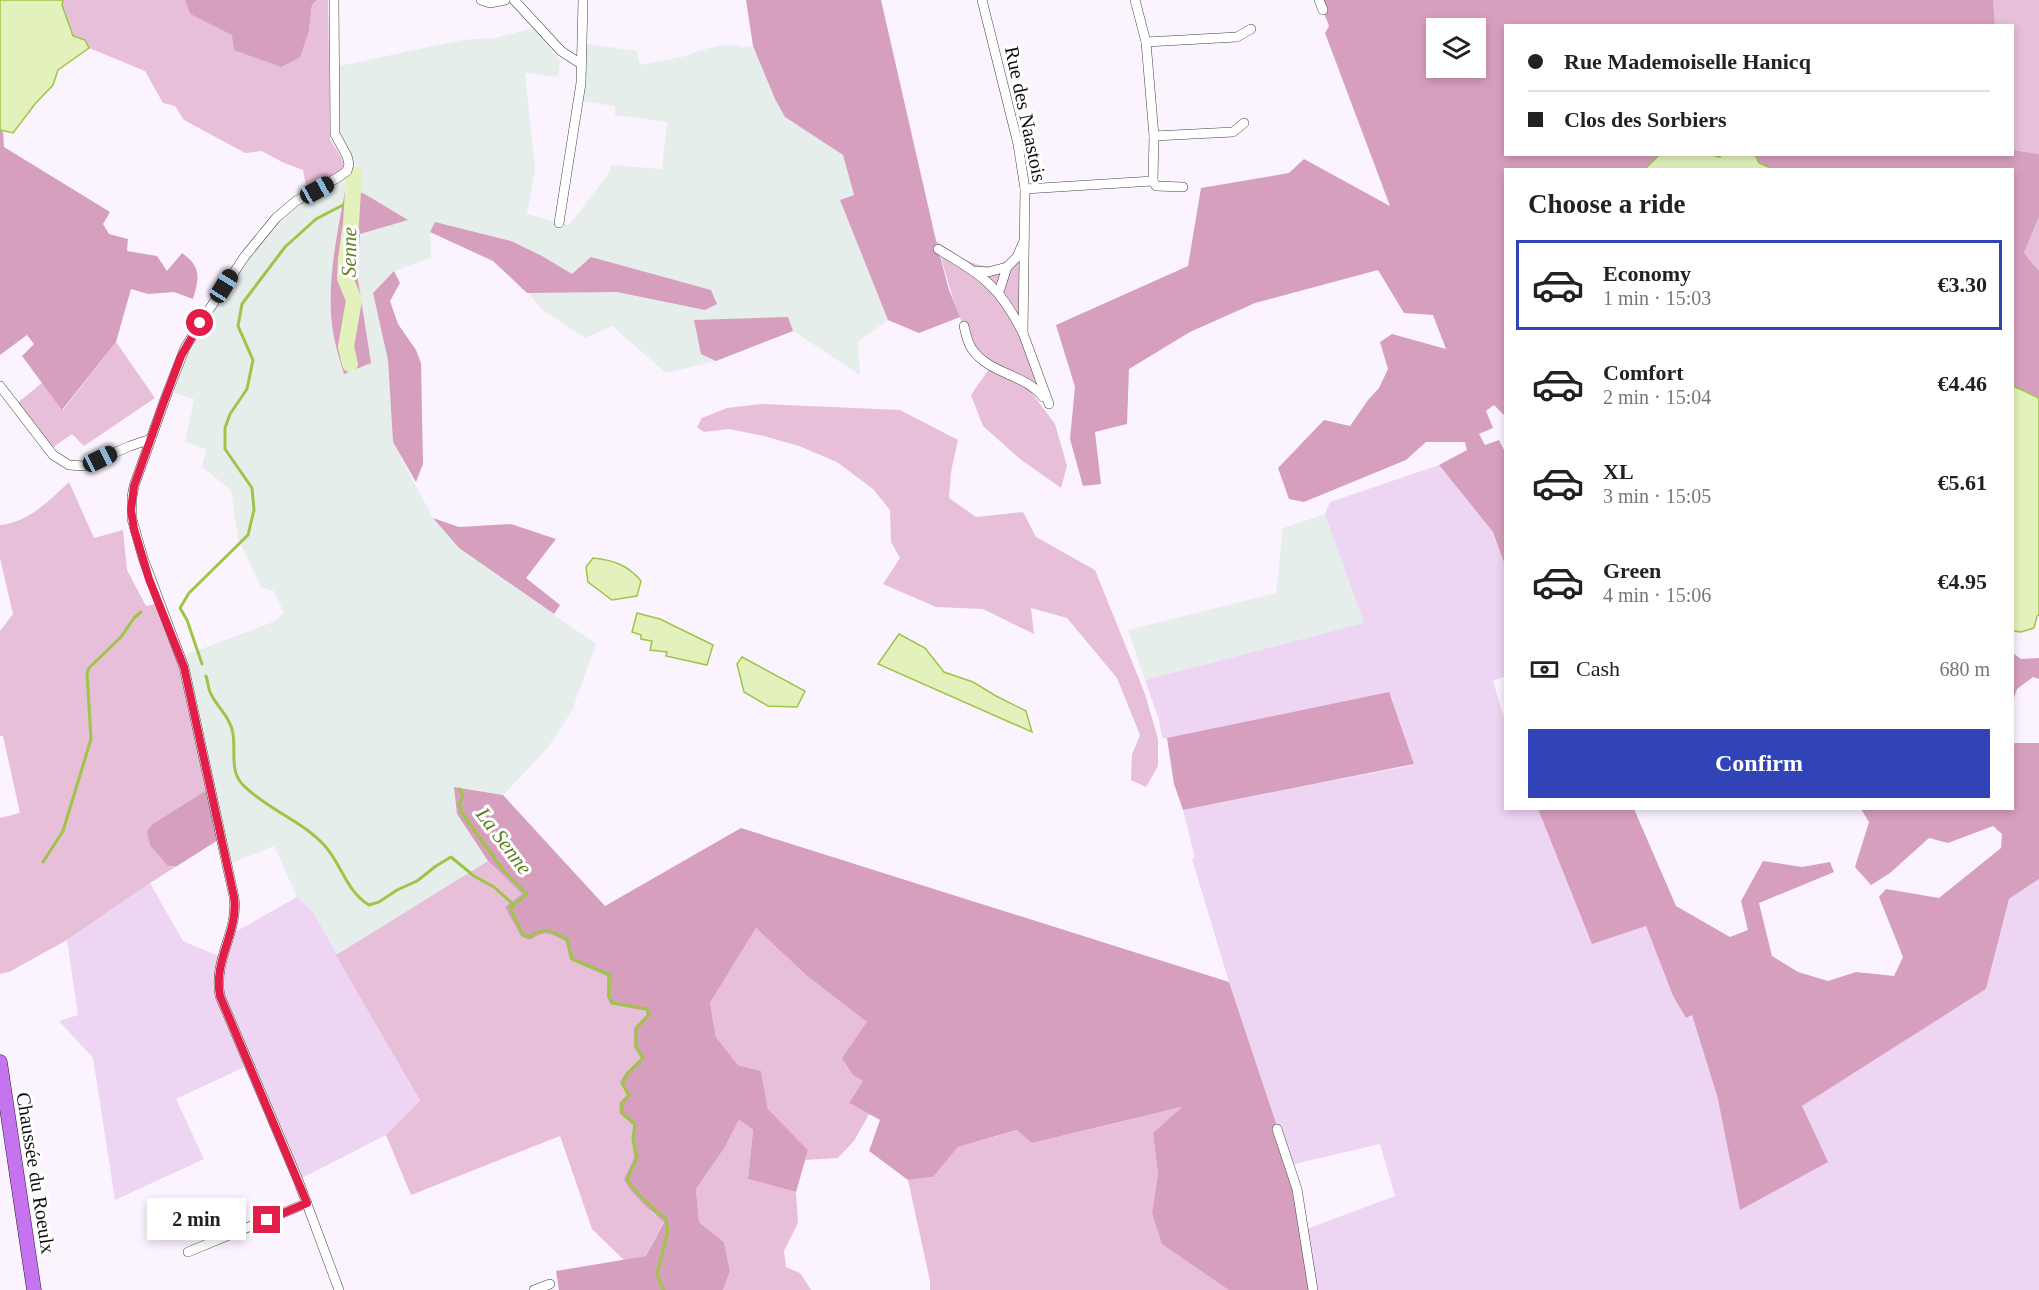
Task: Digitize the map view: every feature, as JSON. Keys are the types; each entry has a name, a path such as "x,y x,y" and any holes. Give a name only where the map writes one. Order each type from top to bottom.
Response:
{"main road":[{"name":"Chaussée du Roeulx","path":"0,1062 34,1290"}],"street":[{"path":"334,0 335,134 347,156 346,171 296,201 276,218 245,256 185,348 134,486 132,519 149,579 184,667 234,897 234,916 218,971 220,996 307,1203 339,1290"},
{"path":"481,0 490,3 505,0"},
{"path":"514,0 561,51 581,64"},
{"path":"559,223 579,92 583,0"},
{"name":"Rue des Naastois","path":"982,0 1018,144 1025,189 1023,333"},
{"path":"1135,0 1146,42 1154,136 1153,181 1156,186 1184,187"},
{"path":"1319,0 1323,10"},
{"path":"1146,42 1237,38 1251,29"},
{"path":"1154,136 1233,132 1245,123"},
{"path":"1025,189 1153,181"},
{"name":"Rue des Naastois","path":"999,292 1007,267 1017,257 1025,237"},
{"name":"Rue des Naastois","path":"938,249 976,272 999,292 1023,333 1049,405 1042,394 1022,381 984,363 972,349 964,326"},
{"path":"976,272 988,272 1007,267"},
{"path":"1022,381 1034,377 1036,372"},
{"path":"0,386 53,455 69,465 84,466 150,440"},
{"path":"1277,1129 1297,1189 1313,1290"},
{"path":"188,1252 307,1203"},
{"path":"534,1290 550,1284"}],"shaded area":[{"path":"0,0 63,0 62,5 73,36 85,40 89,48 58,70 53,85 13,133 0,130"},
{"path":"63,0 185,0 190,14 233,35 309,31 312,5 317,0 328,0 330,139 342,159 344,168 335,176 307,191 303,170 262,151 245,153 184,120 175,106 163,103 145,71 89,48 85,40 73,36 62,5"},
{"path":"185,0 317,0 312,5 309,31 300,57 281,67 234,50 232,35 190,14"},
{"path":"746,0 881,0 937,245 949,290 960,317 919,333 888,320 840,200 854,195 843,155 785,117 753,46"},
{"path":"1319,0 1993,0 1995,24 1504,24 1504,156 1659,156 1646,168 1504,168 1504,415 1494,405 1486,411 1493,428 1479,434 1485,445 1499,440 1504,450 1504,562 1493,532 1439,465 1467,450 1465,442 1426,442 1406,460 1304,502 1289,499 1278,468 1324,420 1350,426 1379,388 1388,369 1380,342 1392,334 1446,349 1433,315 1404,313 1378,270 1255,303 1190,332 1129,369 1127,424 1095,432 1101,484 1083,486 1070,439 1075,387 1056,325 1188,266 1201,188 1289,173 1304,159 1390,206 1325,33 1329,26"},
{"path":"1993,0 2039,0 2039,154 2014,150 2014,24 1995,24"},
{"path":"534,28 560,61 558,77 525,73 535,169 527,214 569,225 609,173 611,165 662,169 667,122 615,115 615,106 578,101 581,43 637,51 640,65 686,56 717,46 739,45 740,48 753,46 785,117 843,155 854,195 840,200 888,320 858,342 860,375 793,331 716,361 666,373 612,326 585,338 541,309 529,294 493,261 431,232 431,258 394,271 373,293 388,360 393,442 433,518 459,548 596,644 572,711 547,749 503,795 455,787 457,814 488,861 336,955 313,912 297,897 274,846 227,865 180,657 273,622 284,613 274,591 261,587 238,538 231,490 202,467 206,449 185,442 194,399 168,391 181,356 260,244 298,205 350,175 356,166 337,127 339,66 462,40 494,38"},
{"path":"0,130 3,132 4,147 110,212 103,224 109,234 128,239 127,251 157,256 167,271 182,253 196,268 197,285 193,299 174,292 148,294 131,289 116,342 62,410 22,356 34,344 27,335 0,355"},
{"path":"2014,150 2039,154 2039,217 2024,253 2039,271 2039,398 2014,386 2014,168 1771,168 1759,163 1756,156 2014,156"},
{"path":"1658,156 1756,156 1759,163 1771,168 1646,168"},
{"path":"345,191 363,193 408,220 360,234 357,273 371,363 344,374 333,331 331,292"},
{"path":"2039,217 2039,271 2024,253"},
{"path":"435,222 511,241 572,274 591,257 711,290 717,304 705,310 617,292 527,293 493,261 430,232"},
{"path":"936,241 968,261 986,266 1004,262 1027,245 1028,335 1047,395 1031,392 1055,424 1067,466 1061,488 1020,459 983,426 971,395 989,369 972,349 954,302"},
{"path":"394,271 400,283 390,301 398,324 416,350 421,363 423,464 416,482 393,442 388,360 373,293"},
{"path":"788,317 793,331 716,361 701,354 694,320"},
{"path":"116,342 155,398 84,446 72,434 49,450 15,405 43,382 63,410"},
{"path":"2014,386 2039,398 2039,615 2034,628 2021,632 2014,631"},
{"path":"761,404 900,410 958,440 951,472 949,498 976,517 1023,512 1036,537 1095,570 1145,694 1158,739 1158,766 1146,787 1131,780 1132,755 1140,735 1117,678 1067,618 1031,608 1034,634 983,609 936,607 883,584 900,558 891,542 890,510 873,489 837,462 799,446 729,429 704,432 697,427 702,418 727,408"},
{"path":"1439,465 1493,532 1504,562 1504,677 1493,681 1504,718 1504,810 1538,810 1592,943 1646,926 1673,996 1686,1018 1692,1015 1718,1099 1802,1106 1986,989 2009,899 2039,879 2039,1290 1313,1290 1304,1230 1395,1196 1380,1144 1290,1165 1229,982 1192,859 1195,858 1183,810 1414,765 1162,738 1159,720 1145,680 1364,623 1325,514 1330,502"},
{"path":"69,482 94,538 123,530 127,570 146,606 158,603 180,657 221,838 67,940 9,972 0,974 0,818 20,813 3,736 0,736 0,631 13,614 0,558 0,525 29,515"},
{"path":"1325,514 1365,623 1145,680 1128,630 1276,593 1283,528"},
{"path":"433,518 459,527 511,524 556,539 526,578 560,605 554,614 459,548"},
{"path":"593,558 614,562 631,571 641,581 637,596 612,600 588,582 586,567"},
{"path":"637,613 660,619 713,645 707,665 666,656 667,652 650,650 652,641 641,639 641,635 632,632"},
{"path":"899,634 925,648 944,672 973,682 1026,711 1032,732 878,664"},
{"path":"2014,654 2021,659 2039,658 2039,679 2033,677 2017,689 2014,698"},
{"path":"742,657 805,691 797,707 768,706 744,692 737,664"},
{"path":"1389,692 1414,764 1183,810 1174,784 1167,738"},
{"path":"2014,743 2039,743 2039,879 2009,899 1986,989 1802,1106 1828,1162 1740,1210 1718,1099 1692,1015 1686,1018 1673,996 1646,926 1592,944 1538,810 1634,810 1676,906 1730,937 1748,930 1741,901 1763,861 1802,867 1830,862 1834,872 1759,903 1772,956 1798,972 1828,981 1856,972 1894,976 1903,957 1879,897 1886,889 1939,898 2001,848 2002,834 1993,826 1948,843 1929,838 1890,873 1871,885 1855,867 1869,822 1862,810 2014,810"},
{"path":"454,787 503,795 605,906 741,828 1229,982 1290,1165 1313,1290 1229,1290 1162,1244 1152,1213 1158,1174 1153,1133 1182,1107 1032,1143 1017,1130 958,1147 933,1177 908,1180 869,1151 880,1120 849,1103 863,1081 853,1075 842,1058 867,1022 806,975 756,928 710,1003 716,1037 738,1065 761,1071 768,1109 808,1150 796,1192 748,1179 753,1130 739,1119 725,1147 696,1189 699,1222 724,1242 730,1271 723,1290 559,1290 556,1271 646,1256 664,1222 642,1202 624,1180 634,1158 633,1125 620,1114 619,1103 627,1095 620,1082 627,1071 641,1058 634,1047 634,1028 646,1015 646,1011 610,1004 607,997 607,976 570,960 565,941 547,934 530,940 521,936 505,907 522,894 488,861 457,814"},
{"path":"210,788 221,838 177,866 168,866 150,845 147,831 153,824"},
{"path":"488,861 522,894 530,940 547,934 565,941 570,960 608,976 607,997 610,1003 646,1011 641,1058 627,1071 627,1095 620,1114 633,1125 637,1169 645,1203 652,1213 664,1221 646,1256 624,1260 592,1229 560,1136 411,1195 386,1135 420,1101 336,955"},
{"path":"150,883 183,941 221,957 228,936 297,897 313,912 420,1102 386,1135 298,1180 249,1065 176,1099 204,1159 115,1200 93,1058 59,1021 78,1015 67,940"},
{"path":"756,928 806,975 868,1022 863,1081 849,1103 869,1114 854,1141 838,1158 805,1160 808,1150 768,1109 761,1071 738,1065 716,1037 710,1003"},
{"path":"1183,1107 1153,1133 1158,1174 1152,1213 1229,1290 930,1290 908,1180 933,1177 958,1147 1018,1130 1032,1143"},
{"path":"739,1118 753,1130 748,1179 796,1192 798,1223 784,1251 786,1267 800,1273 811,1290 723,1290 730,1271 724,1242 699,1222 696,1189 725,1147"}],"waterway":[{"name":"Senne","path":"350,364 346,347 354,300 345,278 354,174"},
{"path":"202,664 187,620 180,608 189,593 248,535 254,510 252,488 225,449 225,428 230,414 247,389 253,360 238,326 242,304 285,247 316,219 343,205 354,195"},
{"path":"43,862 63,831 91,739 87,673 89,668 121,637 141,612"},
{"path":"206,676 210,692 232,728 234,762 239,780 253,794 316,837 331,853 355,893 369,905 417,881 451,857 474,876 494,887 514,905"},
{"name":"La Senne","path":"460,789 463,796 459,805 462,813 503,870 527,894 510,908 523,935 530,937 540,931 548,931 567,939 572,959 610,975 609,997 613,1003 647,1009 649,1015 636,1029 636,1047 643,1058 628,1073 622,1083 629,1095 622,1103 622,1113 635,1124 633,1139 637,1158 627,1179 644,1200 666,1219 668,1230 657,1274 664,1290"}],"route":[{"path":"200,323 181,356 163,404 134,486 131,510 134,529 149,579 184,667 234,897 234,916 218,971 220,996 307,1203 267,1220"}]}
